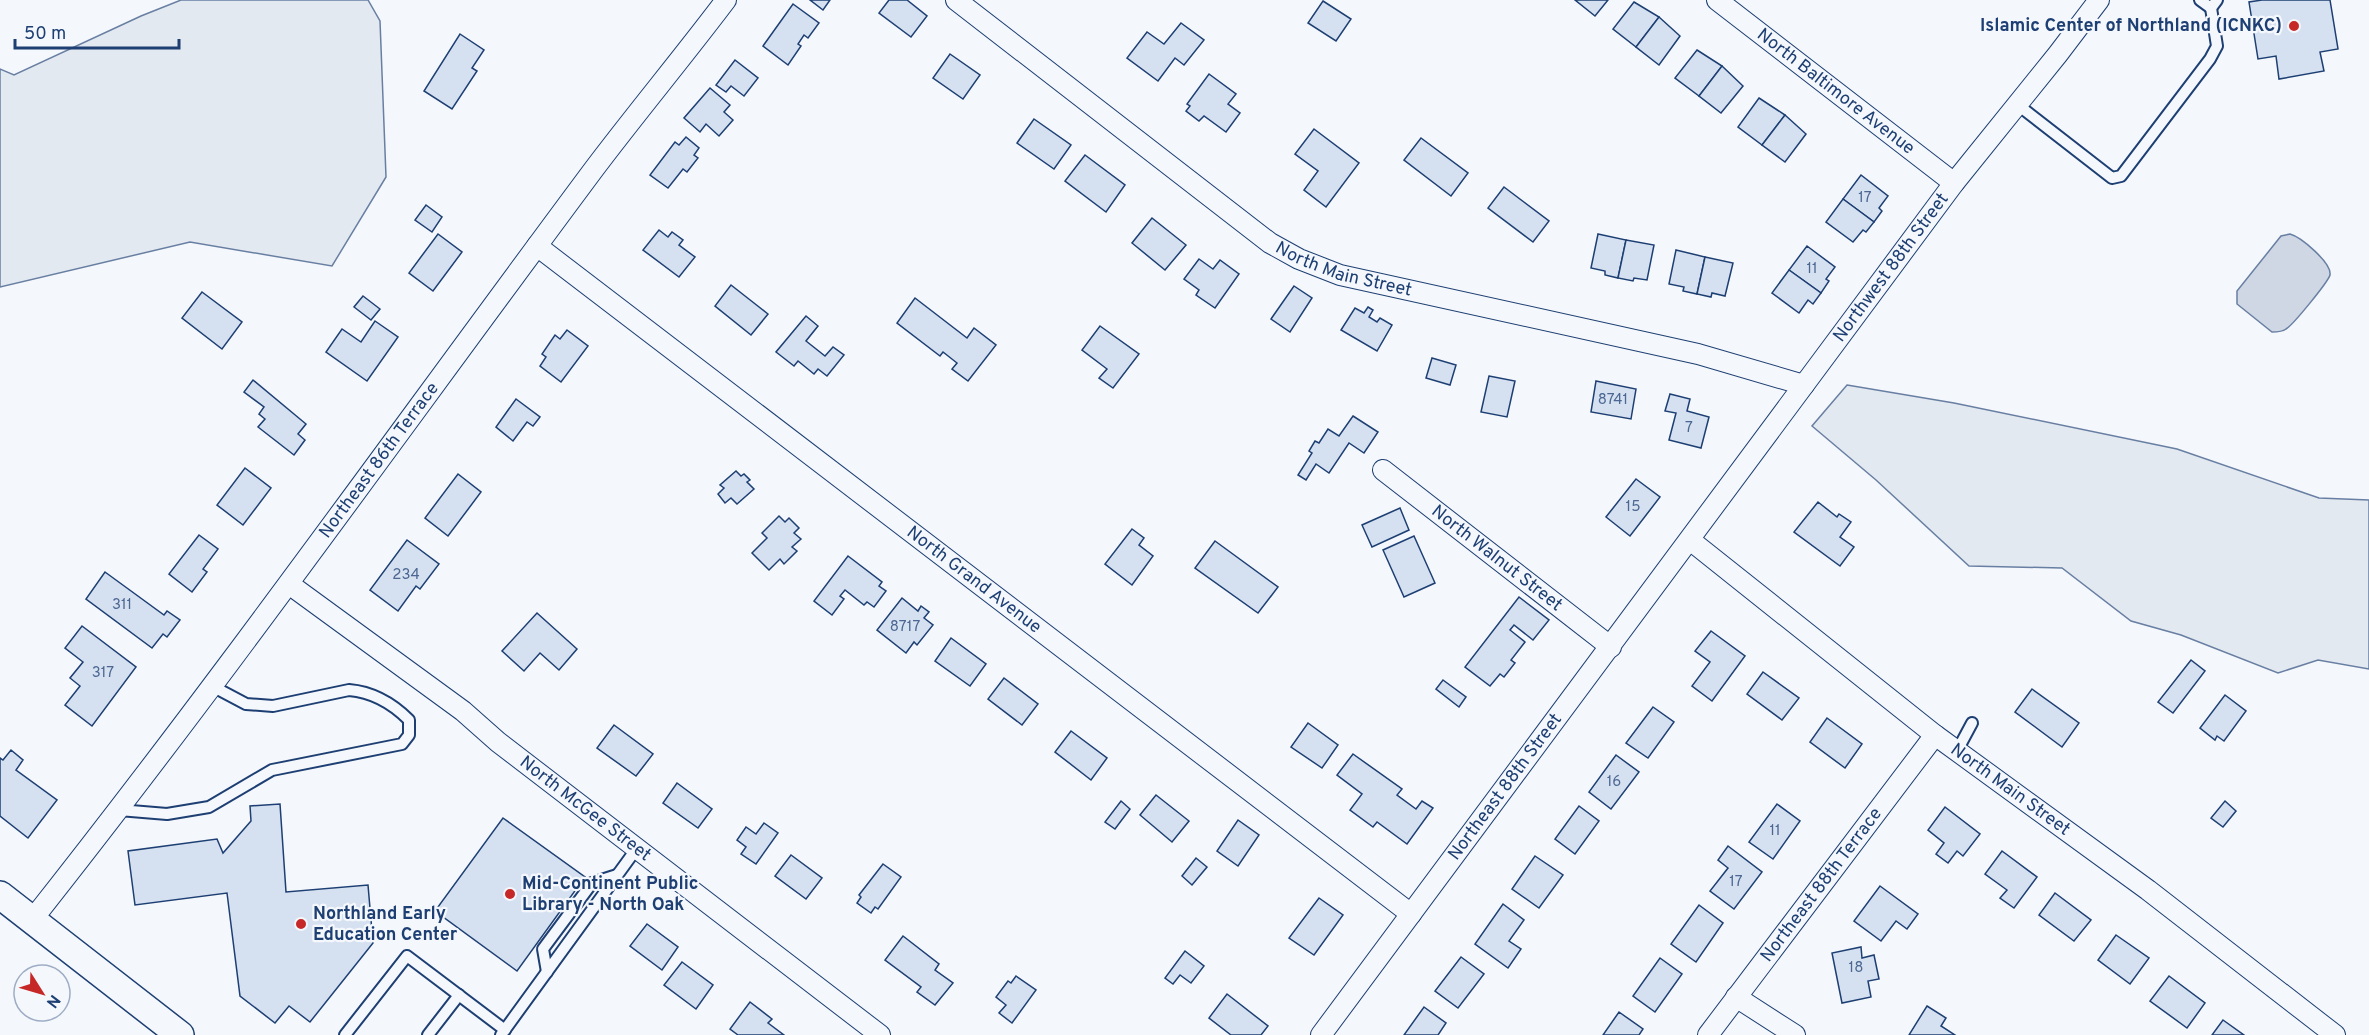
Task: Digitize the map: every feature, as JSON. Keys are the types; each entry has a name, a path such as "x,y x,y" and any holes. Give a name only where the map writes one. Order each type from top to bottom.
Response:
{"main road":[{"path":"0,895 180,1035"}],"street":[{"name":"Northeast 86th Terrace","path":"32,920 119,810 289,584 596,166 726,0"},
{"name":"North Main Street","path":"956,0 1270,243 1299,259 1340,276 1698,354 1804,385"},
{"name":"North Baltimore Avenue","path":"1717,0 1954,183"},
{"name":"Northwest 88th Street","path":"1690,540 1954,183 2099,0"},
{"name":"North Grand Avenue","path":"537,246 1411,914"},
{"name":"North Walnut Street","path":"1383,470 1611,646"},
{"name":"North Main Street","path":"1690,540 1935,735 2148,890 2335,1035"},
{"name":"Northeast 88th Street","path":"1321,1035 1690,540"},
{"name":"North McGee Street","path":"289,584 463,711 498,742 880,1035"},
{"name":"Northeast 88th Terrace","path":"1708,1035 1935,735"},
{"path":"1736,997 1795,1035"}],"lane":[{"path":"2018,105 2112,178 2121,176 2210,59 2217,46 2214,4 2200,0"},
{"path":"119,810 167,814 208,807 272,770 402,744 409,735 410,720 394,706 362,691 349,690 273,706 246,704 212,686"},
{"path":"1957,751 1972,723"},
{"path":"345,1035 407,956 503,1033 637,848"},
{"path":"547,972 543,949 592,883 617,875"},
{"path":"428,1035 459,996"}],"shaded area":[{"path":"181,0 368,0 380,21 386,177 332,266 190,242 0,287 0,69 14,75"},
{"path":"2290,234 2315,251 2326,264 2330,275 2290,326 2283,331 2272,332 2237,304 2237,291 2281,236"},
{"path":"1847,385 1954,403 2177,449 2319,498 2369,500 2369,669 2318,660 2278,673 2181,635 2131,621 2062,568 1969,566 1876,480 1812,426"}],"building":[{"path":"810,0 830,0 823,10"},
{"path":"889,0 907,0 927,16 911,37 879,13"},
{"path":"1575,0 1608,0 1595,16"},
{"name":"Islamic Center of Northland (ICNKC)","path":"2330,0 2338,49 2320,52 2324,71 2279,79 2276,56 2258,59 2249,2"},
{"path":"1323,1 1351,19 1336,41 1308,23"},
{"path":"1634,2 1659,17 1636,47 1613,29"},
{"path":"793,4 819,23 808,38 804,35 798,44 801,46 788,65 763,46"},
{"path":"1659,17 1680,36 1659,65 1636,47"},
{"path":"1181,23 1204,40 1184,65 1175,58 1158,81 1127,58 1147,32 1164,44"},
{"path":"460,34 484,50 472,68 477,71 452,109 424,91"},
{"path":"1697,50 1722,66 1699,96 1675,78"},
{"path":"950,54 980,75 963,99 933,78"},
{"path":"735,60 758,78 744,96 731,86 726,92 716,85"},
{"path":"1722,66 1743,86 1721,113 1699,96"},
{"path":"1209,74 1236,94 1228,104 1240,113 1226,132 1204,116 1199,121 1186,111 1190,106 1187,104"},
{"path":"710,88 730,105 724,112 733,120 719,136 706,124 700,132 684,118"},
{"path":"1759,98 1785,115 1762,145 1738,127"},
{"path":"1785,115 1806,134 1785,162 1762,145"},
{"path":"1034,119 1071,145 1054,169 1017,143"},
{"path":"1314,129 1359,163 1326,207 1304,190 1318,171 1295,154"},
{"path":"686,137 699,148 694,155 698,158 687,172 683,169 668,188 650,175 675,142 679,145"},
{"path":"1421,138 1468,173 1451,196 1404,160"},
{"path":"1085,155 1125,185 1106,212 1065,181"},
{"path":"1861,175 1888,196 1879,208 1882,211 1874,222 1843,199"},
{"path":"1504,187 1549,221 1533,242 1488,208"},
{"path":"1843,199 1874,222 1853,242 1826,222"},
{"path":"426,205 442,217 432,232 415,220"},
{"path":"1152,218 1186,245 1165,270 1132,243"},
{"path":"659,230 668,237 672,232 683,240 679,245 695,257 679,277 643,250"},
{"path":"438,234 462,252 433,291 409,273"},
{"path":"1598,234 1626,240 1618,278 1605,275 1605,271 1591,268"},
{"path":"1626,240 1654,245 1647,280 1634,278 1633,281 1618,278"},
{"path":"1807,246 1835,267 1826,279 1829,281 1821,293 1789,270"},
{"path":"1676,250 1705,257 1697,294 1683,291 1684,287 1669,284"},
{"path":"1705,257 1733,263 1725,296 1712,293 1711,297 1697,294"},
{"path":"1199,259 1213,269 1220,260 1239,274 1215,308 1196,295 1199,290 1184,279"},
{"path":"1789,270 1821,293 1813,304 1808,300 1799,313 1772,293"},
{"path":"731,285 768,314 751,335 715,306"},
{"path":"1294,286 1312,298 1290,332 1271,319"},
{"path":"202,292 242,322 222,349 182,318"},
{"path":"363,296 380,309 371,320 354,307"},
{"path":"915,298 967,338 974,328 996,345 968,381 952,369 957,363 943,352 940,356 897,323"},
{"path":"1368,307 1373,310 1369,317 1377,322 1380,318 1392,325 1377,351 1341,330 1355,308 1364,313"},
{"path":"806,316 818,326 806,341 825,356 833,347 844,355 827,376 818,369 814,374 798,361 794,366 776,352"},
{"path":"375,321 398,337 367,381 326,352 342,329 361,342"},
{"path":"1100,326 1139,354 1113,388 1099,378 1107,369 1082,350"},
{"path":"567,330 588,346 561,382 540,366 546,357 542,354 555,335 560,339"},
{"path":"1432,358 1456,365 1450,385 1426,378"},
{"path":"1489,376 1515,381 1507,417 1481,412"},
{"path":"253,380 306,424 298,434 305,440 294,455 258,427 265,419 259,414 264,407 244,392"},
{"path":"1596,381 1636,389 1631,419 1591,412"},
{"path":"1670,394 1690,399 1687,411 1709,417 1701,448 1669,440 1676,413 1665,411"},
{"path":"516,399 540,417 533,426 527,422 513,441 496,427"},
{"path":"1353,416 1378,432 1364,453 1349,443 1329,473 1316,464 1306,480 1298,475 1312,453 1309,451 1315,441 1319,443 1328,429 1339,436"},
{"path":"245,468 271,488 243,525 217,505"},
{"path":"736,471 741,476 744,474 750,480 747,482 754,489 737,504 731,498 725,503 718,494 724,488 720,485"},
{"path":"458,474 481,492 448,536 425,518"},
{"path":"1636,479 1660,497 1630,536 1606,517"},
{"path":"1818,502 1837,517 1839,514 1851,522 1840,537 1854,547 1840,566 1794,532"},
{"path":"1400,508 1409,530 1372,547 1362,525"},
{"path":"779,516 785,522 789,518 799,528 794,533 801,539 792,547 797,551 784,564 780,559 769,570 752,553 767,538 762,533"},
{"path":"1132,529 1144,538 1139,545 1153,556 1132,585 1105,564"},
{"path":"199,535 218,549 203,569 207,572 192,592 169,574"},
{"path":"1414,536 1435,583 1404,597 1383,550"},
{"path":"407,540 439,564 420,589 416,586 398,611 370,590"},
{"path":"1215,541 1278,587 1258,613 1195,568"},
{"path":"848,556 882,582 879,586 886,591 874,607 867,602 864,605 845,590 840,596 844,599 832,615 814,601"},
{"path":"105,572 164,615 167,611 180,620 167,637 163,634 152,648 86,599"},
{"path":"1519,597 1549,620 1533,640 1514,625 1510,630 1525,642 1511,660 1515,663 1504,677 1500,674 1490,686 1465,667"},
{"path":"902,598 918,611 921,606 929,612 924,618 933,625 917,645 914,642 906,653 877,630"},
{"path":"537,613 577,649 559,670 540,653 524,671 502,651"},
{"path":"82,626 136,667 92,726 65,705 80,686 70,678 83,662 65,648"},
{"path":"1711,631 1745,656 1712,701 1692,686 1710,662 1695,651"},
{"path":"951,638 986,664 970,686 935,661"},
{"path":"2191,660 2205,671 2173,713 2158,702"},
{"path":"1763,672 1799,698 1782,720 1747,694"},
{"path":"1004,678 1038,704 1022,725 988,699"},
{"path":"1443,680 1466,697 1459,707 1436,689"},
{"path":"2032,689 2079,723 2062,747 2015,712"},
{"path":"2225,695 2246,711 2224,741 2217,736 2215,740 2200,728"},
{"path":"1653,707 1674,722 1648,758 1626,743"},
{"path":"1827,718 1862,744 1845,768 1810,742"},
{"path":"1308,723 1338,745 1322,768 1291,747"},
{"path":"614,725 653,754 636,776 597,748"},
{"path":"1071,731 1107,758 1091,780 1055,752"},
{"path":"11,750 23,760 16,770 57,800 28,838 0,816 0,758 3,760"},
{"path":"1353,754 1402,789 1397,795 1416,809 1422,801 1433,808 1407,844 1377,822 1373,827 1350,810 1362,794 1337,775"},
{"path":"1616,755 1639,772 1611,809 1589,792"},
{"path":"677,783 712,809 698,828 663,803"},
{"path":"1156,795 1189,821 1172,842 1140,815"},
{"path":"1121,801 1130,809 1115,829 1105,822"},
{"path":"2225,801 2236,811 2223,827 2211,818"},
{"name":"Northland Early Education Center","path":"280,804 286,892 368,885 373,943 310,1022 289,1006 275,1023 240,996 227,893 135,905 128,851 217,839 223,853 251,821 250,806"},
{"path":"1777,804 1800,821 1773,859 1749,842"},
{"path":"1579,806 1599,821 1575,854 1555,839"},
{"path":"1945,807 1980,834 1963,856 1957,851 1948,863 1936,854 1944,843 1928,830"},
{"name":"Mid-Continent Public Library - North Oak","path":"503,818 585,877 517,971 435,911"},
{"path":"1238,820 1259,835 1238,866 1217,851"},
{"path":"764,823 778,833 756,864 741,854 746,847 737,840 746,827 756,834"},
{"path":"1728,846 1762,872 1734,909 1710,891 1728,868 1718,860"},
{"path":"2002,851 2037,877 2014,908 2000,898 2007,890 1985,874"},
{"path":"791,855 822,878 806,899 775,876"},
{"path":"1535,856 1563,875 1539,908 1512,889"},
{"path":"1196,858 1207,867 1192,885 1182,876"},
{"path":"883,864 901,877 878,909 875,907 871,913 857,903 861,897 859,895"},
{"path":"1880,886 1918,914 1907,929 1896,921 1881,941 1854,921"},
{"path":"2055,893 2091,920 2074,941 2039,915"},
{"path":"1319,898 1343,915 1314,955 1289,938"},
{"path":"1503,904 1524,920 1509,941 1521,949 1508,968 1475,944"},
{"path":"1699,905 1723,923 1696,962 1671,944"},
{"path":"647,924 678,947 662,970 630,946"},
{"path":"2116,935 2149,958 2130,984 2098,960"},
{"path":"903,936 939,964 935,970 953,983 935,1005 917,992 921,987 885,960"},
{"path":"1861,947 1862,958 1874,955 1879,979 1868,981 1871,997 1842,1003 1832,953"},
{"path":"1185,951 1204,966 1191,983 1180,975 1173,984 1165,978"},
{"path":"1461,957 1484,974 1458,1008 1435,991"},
{"path":"1660,958 1682,974 1655,1012 1633,996"},
{"path":"682,962 713,985 696,1009 664,985"},
{"path":"1016,976 1036,990 1012,1023 999,1013 1006,1005 996,997 1008,981 1011,983"},
{"path":"2169,976 2205,1003 2187,1028 2150,1001"},
{"path":"1227,994 1268,1026 1261,1035 1231,1035 1209,1018"},
{"path":"750,1002 772,1019 768,1023 784,1035 738,1035 730,1029"},
{"path":"1927,1006 1946,1018 1941,1026 1955,1035 1909,1035"},
{"path":"1424,1007 1446,1023 1438,1035 1404,1035"},
{"path":"1619,1012 1643,1029 1639,1035 1603,1035"},
{"path":"2223,1020 2244,1035 2212,1035"}],"place":[{"name":"Islamic Center of Northland (ICNKC)","path":"2294,26"},
{"name":"Mid-Continent Public Library - North Oak","path":"510,894"},
{"name":"Northland Early Education Center","path":"301,924"}]}
